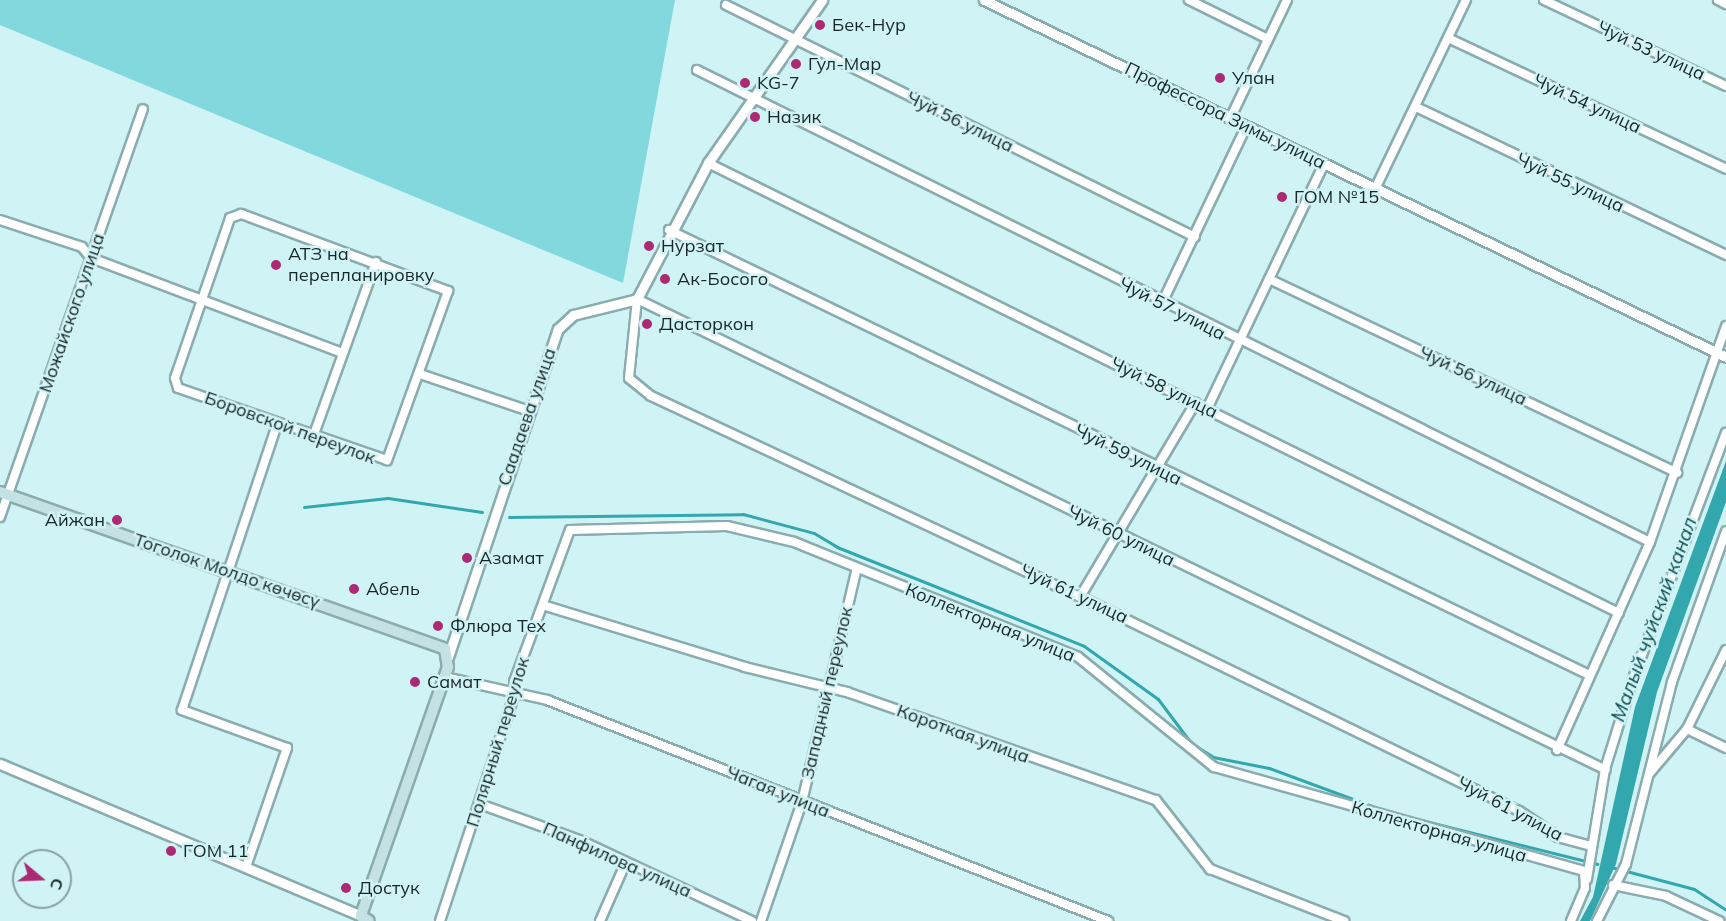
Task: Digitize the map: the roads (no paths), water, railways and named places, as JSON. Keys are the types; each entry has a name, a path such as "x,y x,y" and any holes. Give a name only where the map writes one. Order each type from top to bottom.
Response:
{"main road":[{"name":"Тоголок Молдо көчөсү","path":"4,494 440,644 448,657"},
{"name":"Саадаева улица","path":"363,919 445,677 448,657"}],"street":[{"name":"Чуй 56 улица","path":"736,0 729,7 1195,237"},
{"path":"637,299 669,230 708,163 822,0"},
{"name":"Профессора Зимы улица","path":"984,0 1726,357"},
{"path":"1189,0 1268,39"},
{"path":"1230,119 1287,0"},
{"path":"1376,189 1466,0"},
{"name":"Чуй 53 улица","path":"1544,0 1726,86"},
{"path":"1718,0 1726,4"},
{"name":"Чуй 54 улица","path":"1448,38 1726,169"},
{"name":"Чуй 57 улица","path":"697,70 1241,344 1650,542"},
{"name":"Чуй 55 улица","path":"1416,107 1726,255"},
{"name":"Можайского улица","path":"0,517 4,494 143,109"},
{"path":"1162,303 1246,127"},
{"name":"Чуй 58 улица","path":"708,163 1619,613"},
{"path":"1207,409 1241,344 1324,164"},
{"name":"Боровской переулок","path":"237,214 376,262 448,291 420,374 387,460 313,437 176,385 201,302 230,218 237,214"},
{"path":"0,220 82,247 91,258 201,302 343,353"},
{"name":"Чуй 59 улица","path":"669,230 1154,469 1589,675"},
{"path":"313,437 376,262"},
{"name":"Чуй 56 улица","path":"1269,279 1677,473"},
{"name":"Саадаева улица","path":"448,657 558,329 573,315 637,299"},
{"name":"Чуй 60 улица","path":"637,299 1557,750 1606,770"},
{"name":"Чуй 61 улица","path":"637,299 628,348 629,378 635,386 1080,597 1520,811 1558,837 1591,846"},
{"path":"1557,750 1650,542 1677,473 1726,326"},
{"path":"420,374 529,411"},
{"path":"1080,597 1114,533 1195,403"},
{"path":"246,867 288,748 182,710 277,424"},
{"path":"1571,921 1585,875 1606,770 1635,676 1726,433"},
{"name":"Коллекторная улица","path":"570,530 752,528 1078,657 1214,767 1585,875"},
{"name":"Полярный переулок","path":"440,921 514,696 514,682 546,606 570,530"},
{"path":"1597,921 1630,854 1672,682 1726,531"},
{"name":"Западный переулок","path":"762,921 802,802 826,686 857,568"},
{"name":"Короткая улица","path":"546,606 745,668 826,686 1156,800 1210,869 1344,921"},
{"path":"1648,775 1687,729 1724,661 1726,650"},
{"name":"Чагая улица","path":"445,677 514,696 547,700 1108,921"},
{"path":"1687,729 1726,748"},
{"path":"0,764 246,867 363,919"},
{"name":"Панфилова улица","path":"480,804 626,862 752,921"},
{"path":"600,921 626,862"},
{"path":"1613,885 1666,896 1719,921"}],"waterway":[{"path":"304,507 388,498 482,512"},
{"path":"509,517 743,514 814,533 837,547 1084,646 1158,699 1191,743 1213,757 1269,768 1385,811 1598,864"},
{"path":"1611,867 1694,889 1726,910"}],"place":[{"name":"Бек-Нур","path":"820,25"},
{"name":"Гул-Мар","path":"796,64"},
{"name":"Улан","path":"1220,78"},
{"name":"KG-7","path":"745,83"},
{"name":"Назик","path":"755,117"},
{"name":"ГОМ №15","path":"1282,197"},
{"name":"Нурзат","path":"649,246"},
{"name":"АТЗ на перепланировку","path":"276,265"},
{"name":"Ак-Босого","path":"665,279"},
{"name":"Дасторкон","path":"647,324"},
{"name":"Айжан","path":"117,520"},
{"name":"Азамат","path":"467,558"},
{"name":"Абель","path":"354,589"},
{"name":"Флюра Тех","path":"438,626"},
{"name":"Самат","path":"415,682"},
{"name":"ГОМ 11","path":"171,851"},
{"name":"Достук","path":"346,888"}],"water label":[{"name":"Малый чуйский канал","path":"1653,619"}]}
